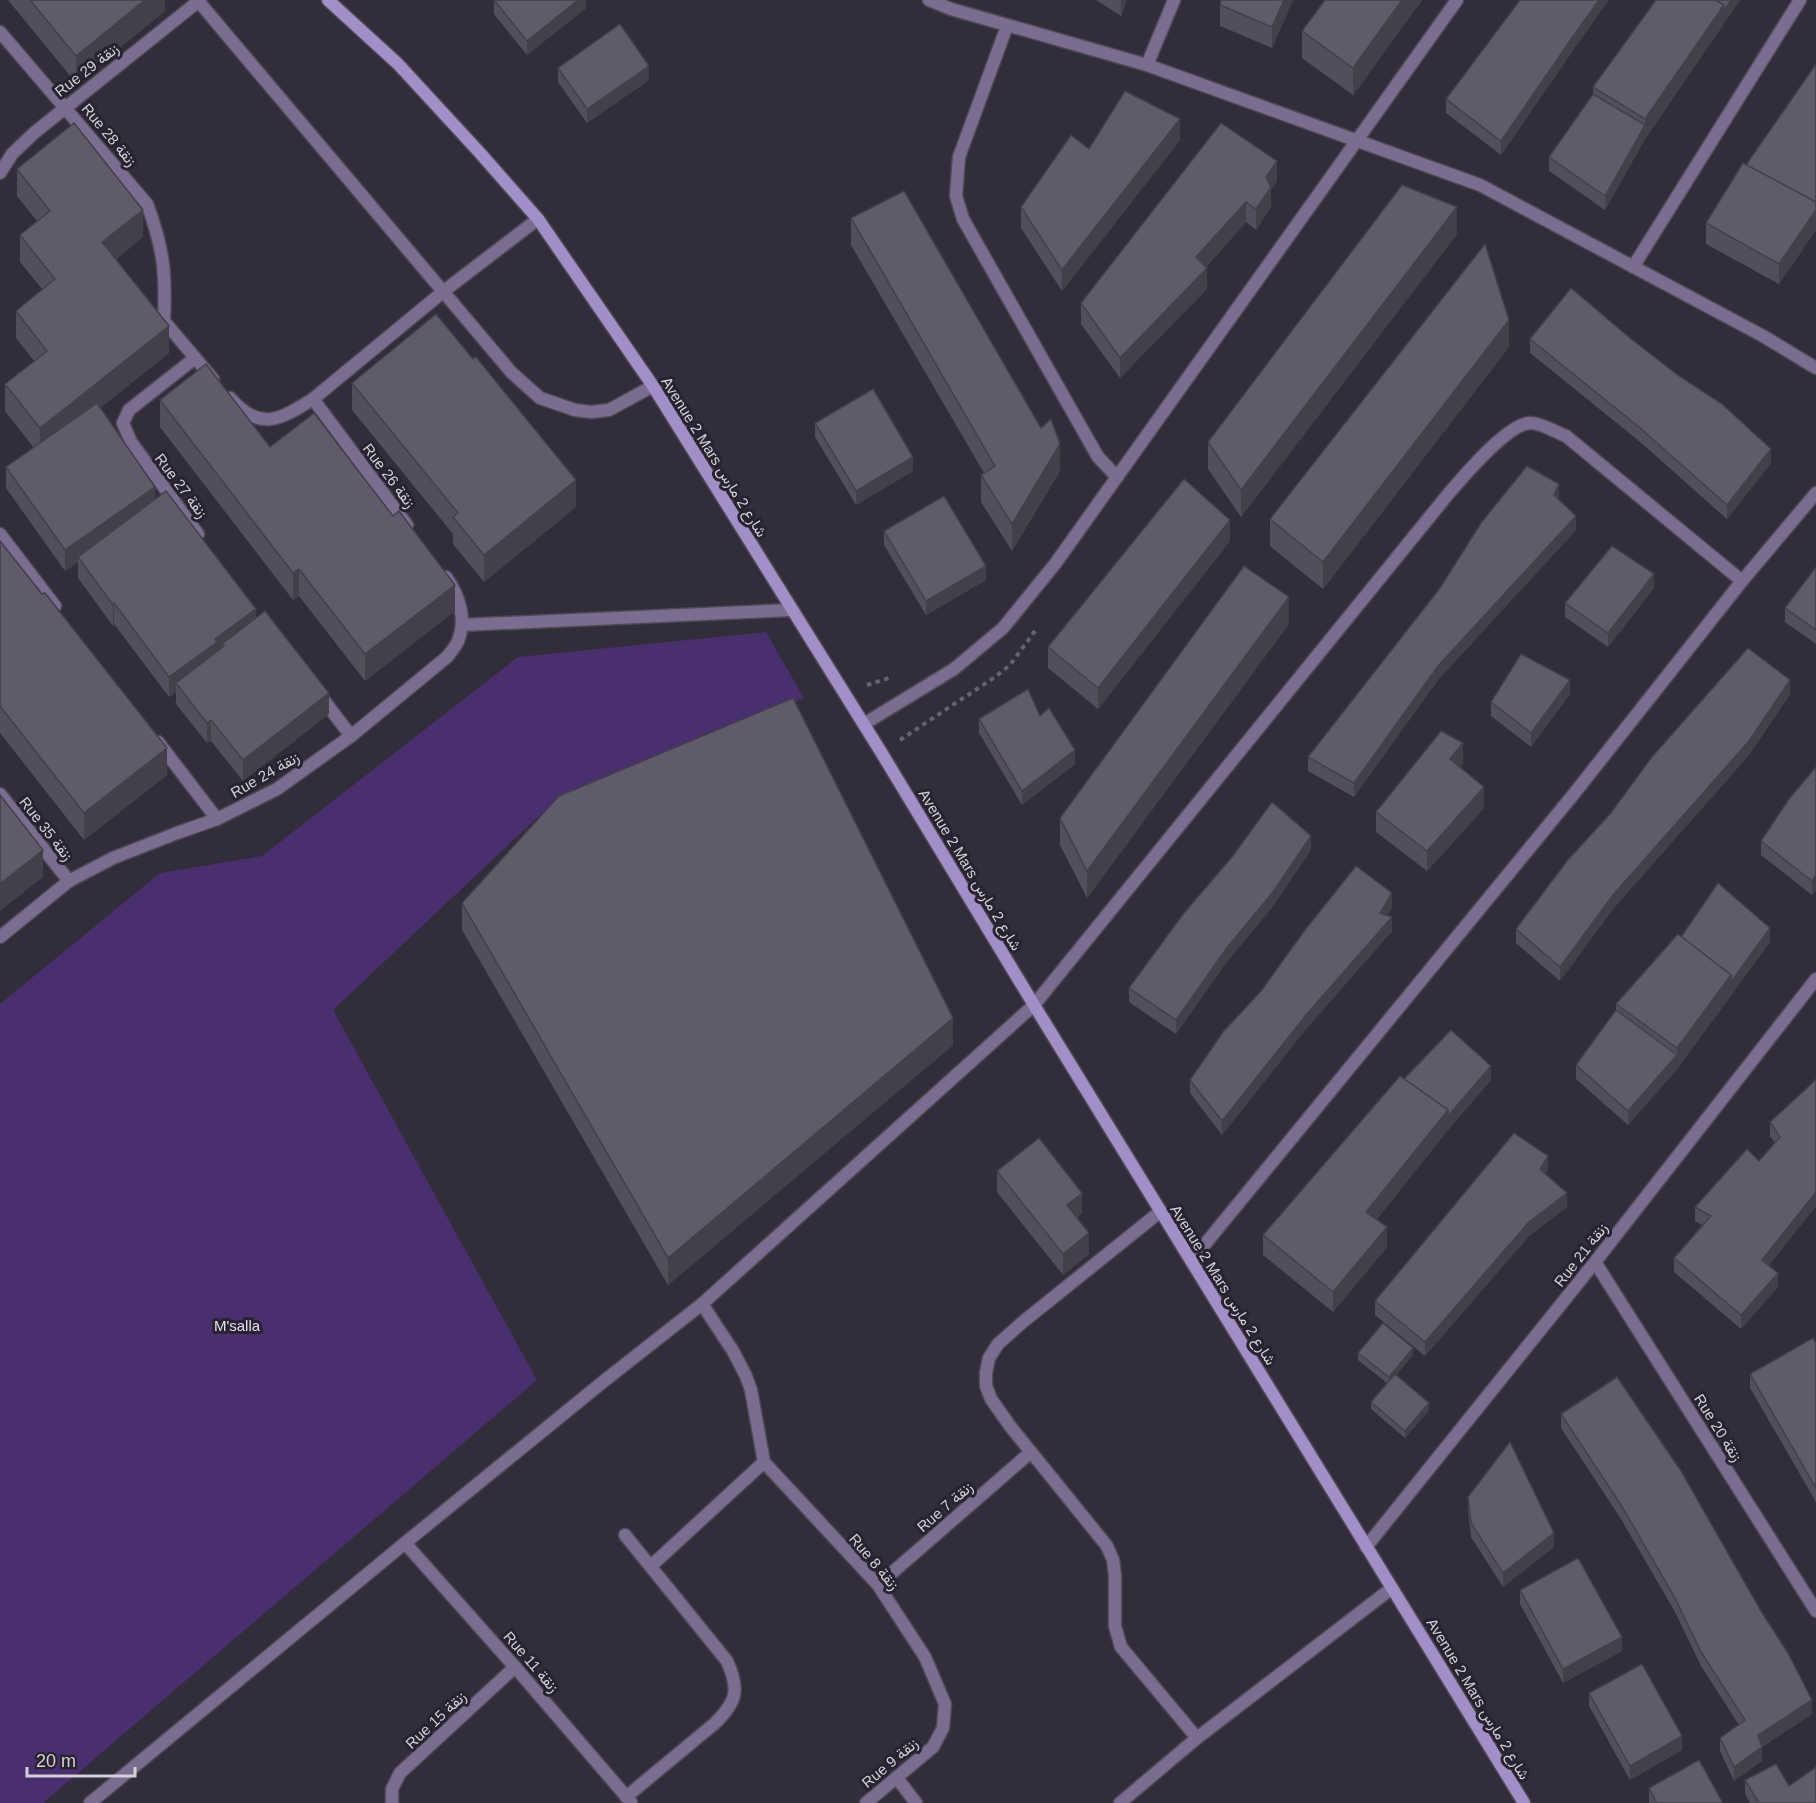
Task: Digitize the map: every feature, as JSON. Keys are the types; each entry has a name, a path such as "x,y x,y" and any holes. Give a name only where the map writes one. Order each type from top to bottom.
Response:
{"main road":[{"name":"Avenue 2 Mars شارع 2 مارس","path":"328,0 398,64 538,219 653,386 864,724 1524,1803"}],"street":[{"path":"929,0 1007,26 1147,65 1480,185 1763,336 1816,368"},
{"path":"1147,65 1174,0"},
{"path":"864,724 954,669 1003,628 1055,564 1118,477 1456,0"},
{"path":"1633,267 1800,0"},
{"path":"200,1 511,372 540,398 575,410 591,412 609,410 653,386"},
{"name":"Rue 29 زنقة","path":"0,173 12,154 65,106 200,1"},
{"path":"1007,26 959,157 956,196 963,219 1098,457 1118,477"},
{"name":"Rue 28 زنقة","path":"0,32 147,204 158,234 164,263 164,321 238,407 252,417 264,421 313,399 444,291 538,219"},
{"name":"Rue 27 زنقة","path":"195,358 129,410 123,423 130,442 204,542"},
{"name":"Rue 26 زنقة","path":"313,399 413,533"},
{"path":"90,1803 405,1543 702,1304 1034,1005 1449,493 1486,451 1529,423 1566,436 1742,581"},
{"path":"1192,1260 1573,795 1742,581 1816,493"},
{"path":"0,534 65,620"},
{"path":"442,571 456,591 462,625 792,610"},
{"name":"Rue 24 زنقة","path":"0,937 69,881 113,858 217,819 277,789 351,736 447,657 458,641 462,625"},
{"path":"309,680 351,736"},
{"path":"152,734 217,819"},
{"name":"Rue 35 زنقة","path":"0,794 69,881"},
{"name":"Rue 21 زنقة","path":"1366,1546 1595,1262 1816,979"},
{"path":"1161,1211 998,1344 989,1358 986,1386 991,1399 1031,1452 1107,1546 1113,1560 1115,1626 1121,1647 1197,1738"},
{"name":"Rue 20 زنقة","path":"1595,1262 1816,1611"},
{"path":"651,1566 764,1462 746,1376 702,1304"},
{"name":"Rue 7 زنقة","path":"878,1585 1031,1452"},
{"name":"Rue 8 زنقة","path":"764,1462 878,1585 925,1657 945,1704 943,1728 933,1747"},
{"path":"625,1535 727,1661 734,1678 736,1695 728,1712 629,1800"},
{"name":"Rue 11 زنقة","path":"405,1543 629,1800"},
{"path":"1120,1803 1197,1738 1392,1588"},
{"name":"Rue 15 زنقة","path":"392,1803 392,1789 400,1773 515,1667"},
{"name":"Rue 9 زنقة","path":"866,1803 933,1747"},
{"path":"897,1778 916,1803"}],"green space":[{"name":"M'salla","path":"766,632 804,698 541,814 333,1010 537,1380 43,1803 0,1803 0,1004 160,873 262,856 518,657"}],"building":[{"path":"30,0 145,0 76,56"},
{"path":"494,0 578,0 527,41"},
{"path":"1221,0 1284,0 1272,27 1220,5"},
{"path":"1325,0 1402,0 1353,68 1302,31"},
{"path":"1520,0 1599,0 1501,141 1446,99"},
{"path":"1656,0 1716,0 1724,5 1645,119 1593,87"},
{"path":"1716,0 1731,0 1724,11 1724,5"},
{"path":"620,24 649,66 587,109 558,68"},
{"path":"1816,64 1816,202 1746,165"},
{"path":"1125,91 1180,119 1062,270 1021,207 1071,135 1089,149"},
{"path":"1593,94 1645,125 1605,196 1549,157"},
{"path":"74,123 143,210 102,242 169,326 40,428 5,384 47,351 16,311 55,279 20,235 50,211 17,169"},
{"path":"1221,123 1277,161 1266,177 1271,187 1256,209 1246,202 1196,257 1207,268 1120,358 1081,303"},
{"path":"1743,163 1816,202 1816,210 1779,264 1706,223"},
{"path":"1402,185 1457,207 1241,490 1208,442"},
{"path":"904,191 1041,428 1051,419 1060,444 1012,524 981,475 995,466 851,218"},
{"path":"1485,244 1509,320 1323,562 1270,519"},
{"path":"1571,288 1679,376 1722,404 1771,449 1727,505 1639,427 1530,339"},
{"path":"436,314 473,359 476,357 576,480 484,555 453,517 458,513 352,383"},
{"path":"206,364 270,447 314,413 393,516 399,511 455,585 365,654 299,569 293,573 160,400"},
{"path":"873,389 913,457 856,491 815,423"},
{"path":"97,403 155,487 65,550 6,467"},
{"path":"1527,466 1559,484 1554,495 1576,516 1438,666 1354,783 1308,757 1440,588 1481,523"},
{"path":"1184,479 1230,520 1098,688 1048,647"},
{"path":"166,491 256,609 215,639 217,642 169,677 78,557"},
{"path":"944,496 986,566 926,601 884,531"},
{"path":"0,541 42,594 45,593 167,748 84,813 0,706"},
{"path":"1612,546 1654,574 1608,633 1565,603"},
{"path":"1244,566 1289,597 1087,871 1060,818"},
{"path":"1816,567 1816,630 1785,608"},
{"path":"265,611 329,693 243,760 211,720 207,723 176,683"},
{"path":"1748,648 1790,680 1749,741 1613,895 1560,967 1516,929 1567,861 1610,814 1652,757"},
{"path":"1521,654 1570,680 1531,733 1491,702"},
{"path":"1028,689 1040,716 1049,708 1075,750 1022,791 979,719"},
{"path":"793,698 953,1018 668,1258 462,903 559,796"},
{"path":"1441,731 1463,743 1450,759 1484,787 1427,851 1376,812"},
{"path":"1816,767 1816,875 1812,881 1761,841 1789,799"},
{"path":"0,795 43,850 0,884"},
{"path":"1272,802 1311,836 1273,892 1226,949 1176,1020 1129,988 1184,913 1232,857"},
{"path":"1356,866 1392,893 1380,913 1392,917 1306,1015 1222,1121 1190,1080 1223,1032 1261,991 1305,930"},
{"path":"1718,883 1770,928 1731,982 1731,975 1681,937"},
{"path":"1678,934 1731,975 1677,1048 1616,1004"},
{"path":"1616,1010 1677,1055 1628,1111 1576,1065"},
{"path":"1451,1030 1491,1066 1448,1116 1448,1110 1404,1079"},
{"path":"1400,1076 1448,1110 1366,1212 1387,1227 1333,1292 1263,1235"},
{"path":"1816,1079 1816,1192 1762,1260 1778,1273 1741,1315 1674,1258 1711,1216 1695,1207 1747,1149 1759,1161 1780,1137 1770,1122"},
{"path":"1514,1133 1548,1156 1540,1169 1567,1193 1529,1222 1425,1342 1375,1301"},
{"path":"1039,1138 1082,1193 1067,1205 1089,1233 1063,1254 997,1171"},
{"path":"1383,1323 1413,1348 1389,1377 1358,1353"},
{"path":"1813,1338 1816,1343 1816,1488 1750,1374"},
{"path":"1395,1374 1429,1403 1405,1431 1371,1402"},
{"path":"1617,1377 1681,1471 1761,1611 1788,1653 1812,1700 1758,1735 1762,1747 1734,1767 1720,1738 1745,1720 1701,1652 1675,1598 1621,1505 1561,1414"},
{"path":"1510,1442 1554,1533 1503,1573 1471,1523 1468,1497"},
{"path":"1578,1558 1622,1637 1563,1669 1520,1590"},
{"path":"1642,1664 1682,1736 1630,1766 1589,1693"},
{"path":"1699,1760 1723,1803 1657,1803 1649,1788"},
{"path":"1776,1764 1789,1786 1816,1767 1816,1803 1759,1803 1745,1780"}]}
